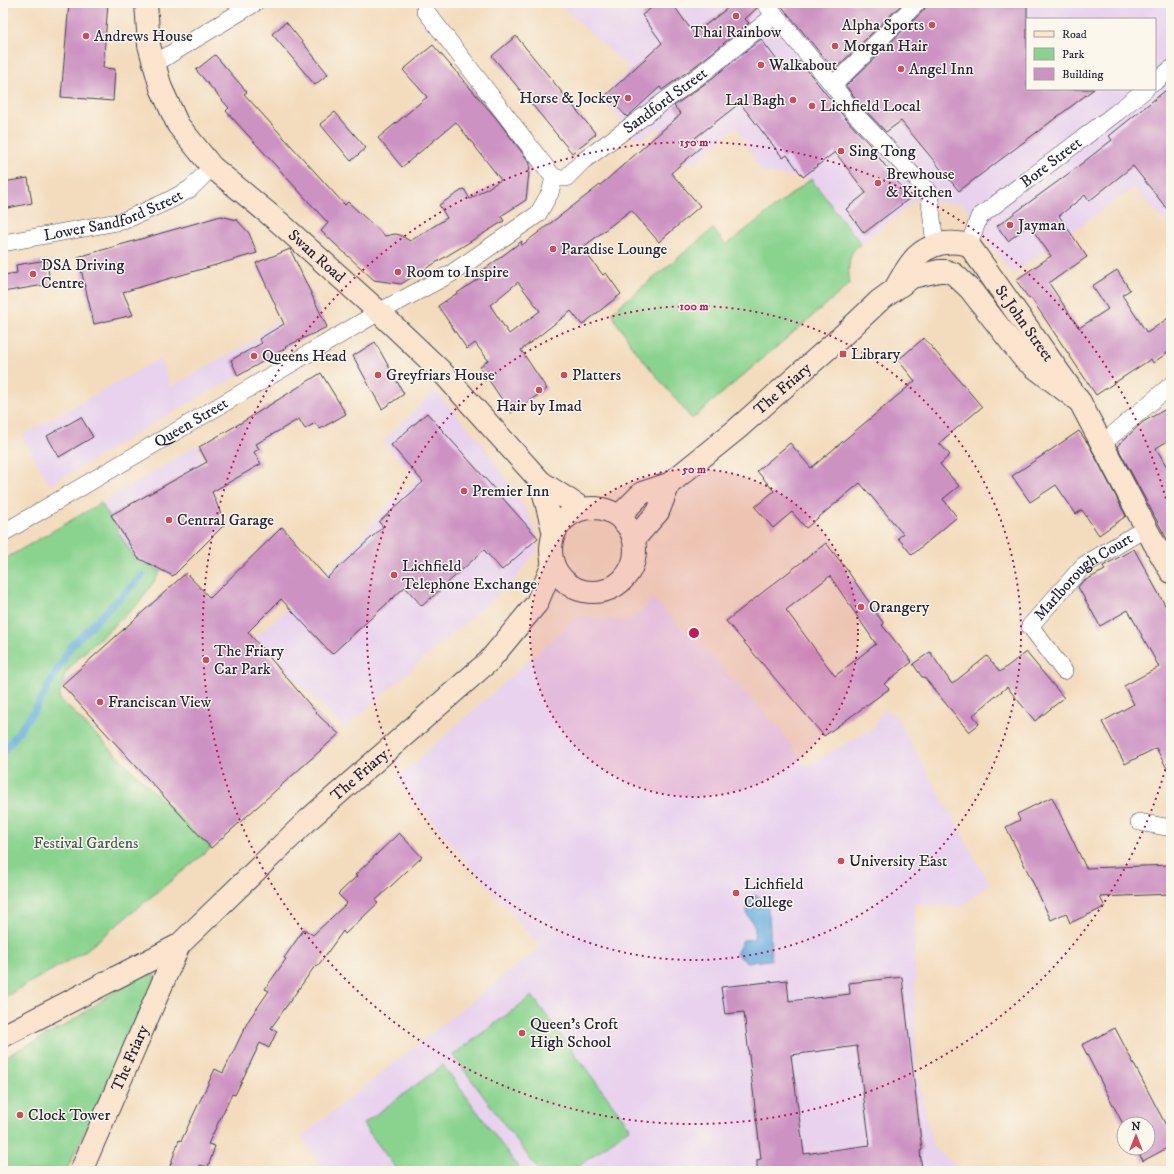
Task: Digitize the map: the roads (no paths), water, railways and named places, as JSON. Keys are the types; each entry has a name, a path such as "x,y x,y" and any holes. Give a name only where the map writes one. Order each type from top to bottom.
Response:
{"street":[{"name":"Swan Road","path":"146,3 149,45 161,88 178,126 212,167 280,224 379,312 441,371 541,482 584,509"},
{"path":"154,64 255,3"},
{"path":"833,85 916,3"},
{"path":"770,9 833,85 853,112 929,192 935,245"},
{"name":"Sandford Street","path":"554,178 566,178 583,161 704,72 770,9"},
{"path":"379,312 452,273 538,214 550,192 554,178 425,10"},
{"path":"1156,81 1171,69"},
{"name":"Bore Street","path":"969,245 979,217 1145,90"},
{"name":"Lower Sandford Street","path":"3,243 123,221 168,201 190,188 212,167"},
{"name":"The Friary","path":"893,291 917,256 935,245 955,242 969,245"},
{"name":"St John Street","path":"969,245 1080,402 1146,528 1171,572"},
{"name":"The Friary","path":"619,516 642,494 669,484 737,429 841,337 879,301 912,277 939,271 946,271"},
{"name":"St John Street","path":"946,271 954,274 970,289 1024,359 1080,402"},
{"name":"Queen Street","path":"3,533 379,312"},
{"path":"1102,444 1171,385"},
{"name":"Swan Road","path":"541,482 554,534"},
{"name":"The Friary","path":"634,539 658,512 669,484"},
{"path":"584,509 601,509 619,516 630,529 636,549 634,563 627,576 620,583 605,591 595,593 572,587 559,575 553,564 551,555 554,534 560,524 570,515 584,509"},
{"name":"Marlborough Court","path":"1064,671 1030,626 1084,564 1146,528"},
{"name":"The Friary","path":"3,1036 178,945 308,820 488,661 537,604 553,564"},
{"name":"The Friary","path":"537,604 572,587"},
{"path":"1139,822 1171,828"},
{"name":"The Friary","path":"81,1171 178,945"}],"water":[{"path":"753,895 764,900 768,908 771,960 747,962 736,954 743,940 754,939 755,927 747,914 747,902"}],"waterway":[{"path":"3,753 36,708 71,646 143,575"}],"place":[{"name":"Thai Rainbow","path":"736,16"},
{"name":"Alpha Sports","path":"932,25"},
{"name":"Andrews House","path":"86,36"},
{"name":"Morgan Hair","path":"835,46"},
{"name":"Walkabout","path":"761,65"},
{"name":"Angel Inn","path":"901,69"},
{"name":"Horse & Jockey","path":"628,98"},
{"name":"Lal Bagh","path":"793,100"},
{"name":"Lichfield Local","path":"812,106"},
{"name":"Sing Tong","path":"841,151"},
{"name":"Brewhouse & Kitchen","path":"878,183"},
{"name":"Jayman","path":"1010,225"},
{"name":"Paradise Lounge","path":"553,249"},
{"name":"Room to Inspire","path":"398,272"},
{"name":"DSA Driving Centre","path":"33,274"},
{"name":"Library","path":"843,354"},
{"name":"Queens Head","path":"254,356"},
{"name":"Greyfriars House","path":"378,375"},
{"name":"Platters","path":"564,375"},
{"name":"Hair by Imad","path":"539,390"},
{"name":"Premier Inn","path":"464,491"},
{"name":"Central Garage","path":"169,520"},
{"name":"Lichfield Telephone Exchange","path":"394,575"},
{"name":"Orangery","path":"861,607"},
{"name":"The Friary Car Park","path":"206,660"},
{"name":"Franciscan View","path":"100,702"},
{"name":"University East","path":"841,861"},
{"name":"Lichfield College","path":"736,893"},
{"name":"Queen's Croft High School","path":"522,1033"},
{"name":"Clock Tower","path":"20,1115"}],"park label":[{"name":"Festival Gardens","path":"86,843"}]}
